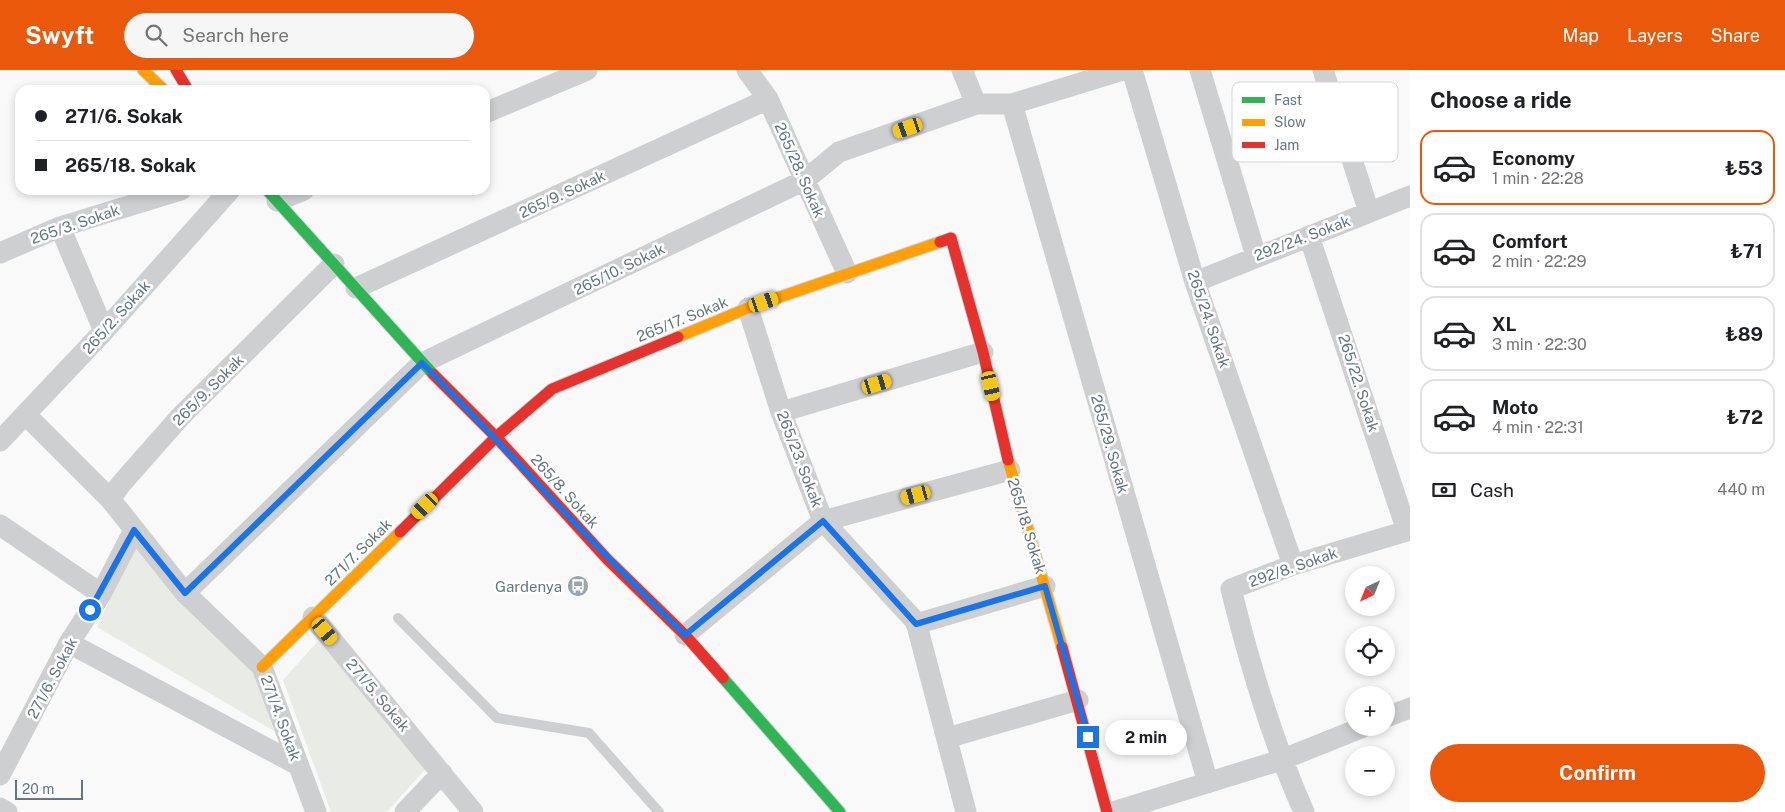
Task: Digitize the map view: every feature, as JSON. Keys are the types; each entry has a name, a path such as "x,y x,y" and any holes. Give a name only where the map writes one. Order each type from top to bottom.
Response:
{"street":[{"path":"143,70 159,85"},
{"path":"176,70 185,85"},
{"path":"490,111 587,70"},
{"name":"265/28. Sokak","path":"747,70 768,99 847,273"},
{"path":"962,70 976,104"},
{"name":"265/10. Sokak","path":"185,593 422,363 805,180 839,152 976,104 1012,104 1095,73 1123,70"},
{"name":"265/24. Sokak","path":"1132,70 1195,282 1293,565"},
{"path":"1200,70 1256,256"},
{"path":"1323,70 1327,82"},
{"name":"265/9. Sokak","path":"356,288 768,99"},
{"name":"265/29. Sokak","path":"1012,104 1208,783"},
{"path":"1353,162 1369,212"},
{"name":"265/3. Sokak","path":"0,253 60,227 165,195"},
{"name":"265/2. Sokak","path":"0,440 104,332 226,195"},
{"name":"265/8. Sokak","path":"272,196 422,363 496,437 607,559 685,635 840,812"},
{"name":"292/24. Sokak","path":"1195,282 1410,196"},
{"path":"60,227 104,332"},
{"name":"265/22. Sokak","path":"1309,236 1408,531"},
{"name":"265/17. Sokak","path":"496,437 552,389 748,308 951,238"},
{"name":"265/18. Sokak","path":"951,238 984,352 1010,470 1113,812"},
{"name":"265/9. Sokak","path":"110,499 120,484 182,416 334,264"},
{"name":"265/23. Sokak","path":"748,308 782,412 823,521 916,624"},
{"path":"782,412 984,352"},
{"name":"271/4. Sokak","path":"26,415 110,499 185,593 262,667 316,812"},
{"name":"271/7. Sokak","path":"262,667 496,437"},
{"path":"685,635 823,521 1010,470"},
{"path":"0,525 101,594"},
{"name":"271/6. Sokak","path":"0,775 69,643 101,594 134,530"},
{"name":"292/8. Sokak","path":"1281,760 1250,667 1231,589 1293,565 1408,531"},
{"path":"966,812 916,624 1045,586"},
{"name":"271/5. Sokak","path":"313,617 474,812"},
{"path":"69,643 298,765"},
{"path":"947,738 1078,700"},
{"path":"1395,714 1410,708"},
{"path":"1113,812 1281,760 1345,734"},
{"path":"1281,760 1304,812"},
{"path":"404,812 442,773"},
{"path":"0,808 6,812"}],"lane":[{"path":"398,618 497,718 589,733 659,812"}],"shaded area":[{"path":"135,546 254,671 274,731 97,627"},
{"path":"318,641 428,766 387,812 331,812 283,680"}],"traffic: fast":[{"path":"272,195 433,374"},
{"path":"723,678 840,812"}],"traffic: slow":[{"path":"143,70 159,85"},
{"path":"678,337 748,308 940,242"},
{"path":"1008,460 1062,647"},
{"path":"262,667 400,532"}],"traffic: jam":[{"path":"176,70 185,85"},
{"path":"940,242 951,238 983,352 1008,460"},
{"path":"400,532 496,437 552,389 678,337"},
{"path":"433,374 496,437 607,559 685,635 723,678"},
{"path":"1062,647 1107,812"}],"place":[{"name":"Gardenya","path":"578,586"}],"route":[{"path":"90,610 101,594 134,530 185,593 422,363 496,437 607,559 685,635 823,521 916,624 1045,586 1088,737"}]}
